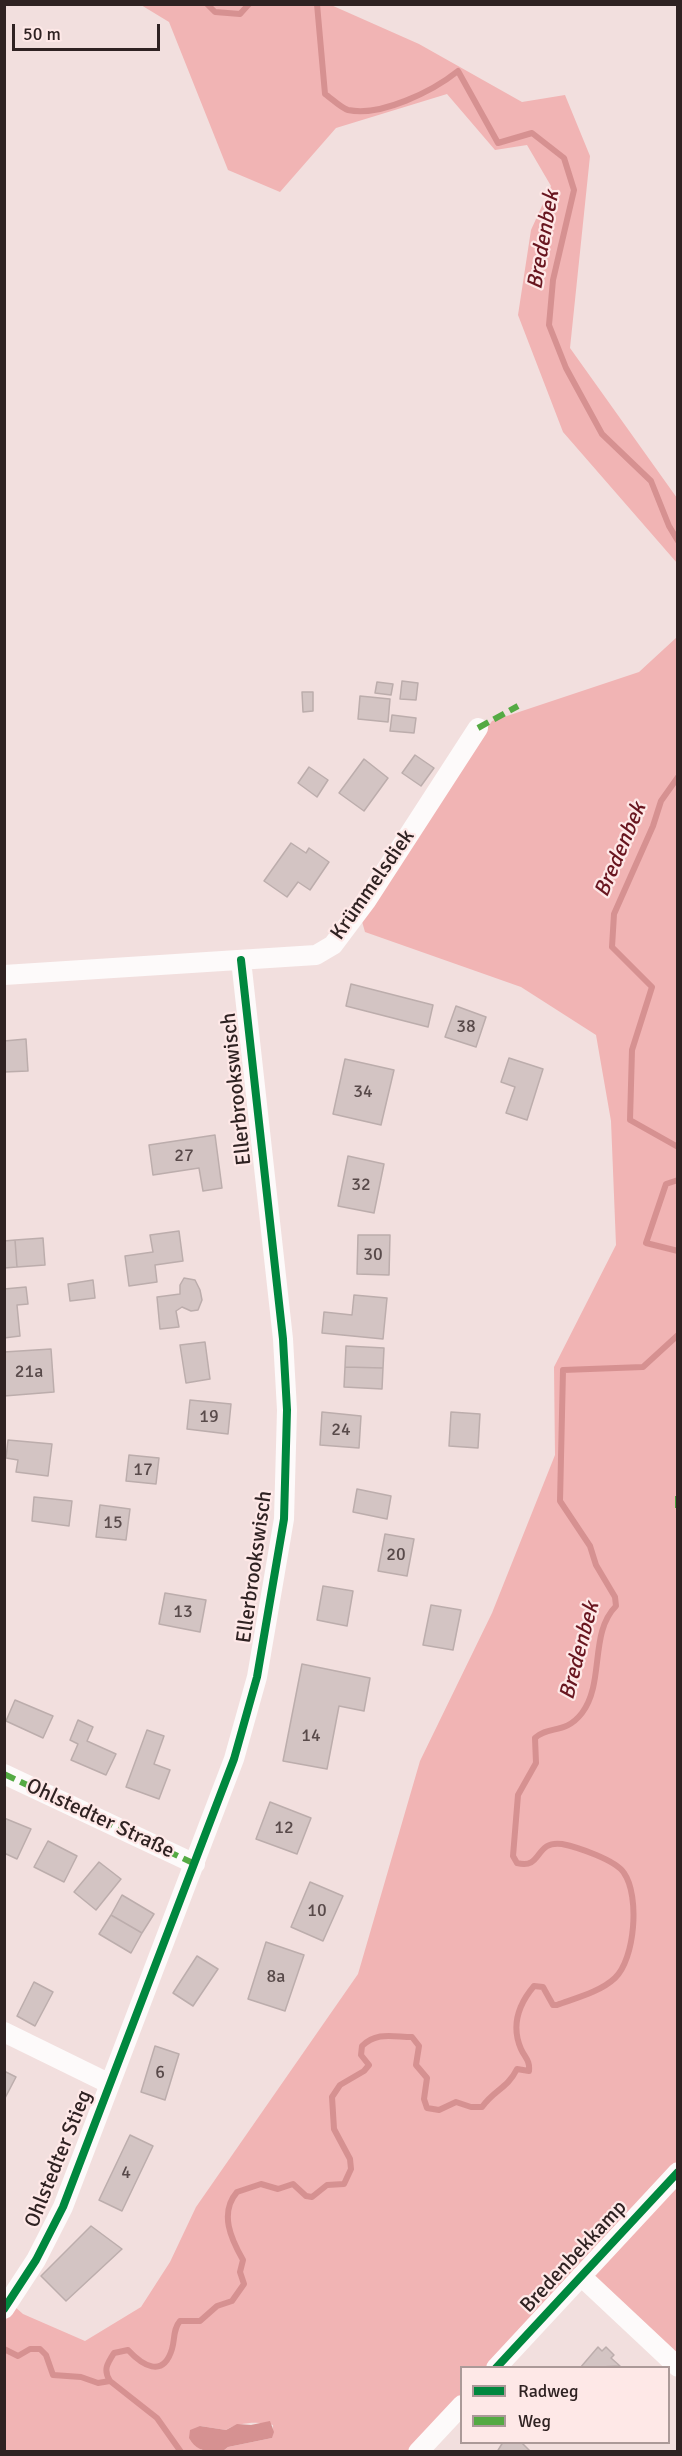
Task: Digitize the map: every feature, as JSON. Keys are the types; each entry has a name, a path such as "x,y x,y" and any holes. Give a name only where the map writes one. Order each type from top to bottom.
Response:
{"street":[{"name":"Krümmelsdiek","path":"4,975 316,955 333,945 366,901 478,728"},
{"name":"Ellerbrookswisch","path":"108,2083 234,1759 257,1677 284,1519 286,1410 283,1339 241,960"},
{"name":"Ohlstedter Straße","path":"4,1774 195,1864"},
{"name":"Ohlstedter Stieg","path":"4,2032 108,2083 63,2207 36,2260 4,2309"},
{"name":"Bredenbekkamp","path":"497,2366 678,2172"},
{"path":"581,2276 678,2367"},
{"path":"418,2451 460,2407"}],"shaded area":[{"path":"141,5 331,5 419,44 522,102 565,95 590,156 570,348 677,498 677,563 563,432 518,315 531,230 551,186 527,145 495,150 447,94 336,128 280,192 228,170 169,22"},
{"path":"677,637 677,2365 581,2277 497,2366 460,2366 460,2406 418,2451 223,2451 228,2447 272,2438 273,2425 256,2423 236,2425 226,2430 200,2426 198,2446 203,2451 5,2451 4,2297 23,2314 85,2341 141,2307 170,2262 196,2207 358,1974 420,1761 492,1613 555,1455 554,1367 616,1245 611,1121 596,1035 521,987 365,932 361,918 492,721 639,672"},
{"path":"270,2421 274,2432 272,2438 228,2447 223,2451 199,2449 189,2438 190,2430 200,2426 226,2430 237,2424 251,2425"}],"building":[{"path":"402,681 418,683 416,700 400,699"},
{"path":"377,682 393,684 391,695 375,693"},
{"path":"302,692 313,692 313,711 303,712"},
{"path":"360,696 390,699 388,722 358,719"},
{"path":"392,715 416,718 414,733 390,731"},
{"path":"415,755 434,768 421,786 402,773"},
{"path":"364,759 388,778 364,811 339,793"},
{"path":"309,767 328,780 317,797 298,783"},
{"path":"291,843 306,853 309,848 329,862 310,890 298,882 287,897 264,881"},
{"path":"351,984 433,1005 428,1027 346,1006"},
{"path":"456,1006 486,1017 476,1047 445,1037"},
{"path":"26,1039 28,1071 4,1072 4,1041"},
{"path":"509,1058 543,1069 527,1120 506,1113 515,1087 501,1082"},
{"path":"345,1059 394,1070 381,1125 333,1114"},
{"path":"215,1135 222,1188 203,1191 199,1168 153,1175 149,1145"},
{"path":"348,1156 384,1164 374,1213 338,1206"},
{"path":"179,1231 183,1261 155,1265 157,1282 129,1286 125,1256 153,1252 150,1235"},
{"path":"358,1235 390,1235 389,1275 357,1274"},
{"path":"43,1238 45,1265 17,1267 15,1240"},
{"path":"15,1240 17,1267 4,1268 4,1241"},
{"path":"184,1278 195,1280 200,1290 202,1300 198,1310 191,1311 182,1307 176,1311 179,1327 160,1329 157,1297 180,1294 180,1285"},
{"path":"93,1280 95,1298 70,1301 68,1284"},
{"path":"26,1287 28,1304 17,1305 20,1336 4,1338 4,1289"},
{"path":"354,1295 387,1298 383,1339 322,1333 324,1312 352,1315"},
{"path":"205,1342 210,1379 186,1383 180,1345"},
{"path":"346,1346 384,1348 383,1368 345,1367"},
{"path":"51,1349 54,1392 4,1396 4,1352"},
{"path":"345,1367 383,1368 382,1389 344,1387"},
{"path":"190,1400 231,1404 228,1434 187,1429"},
{"path":"322,1412 361,1416 359,1448 320,1445"},
{"path":"451,1412 480,1414 478,1448 449,1446"},
{"path":"8,1440 52,1444 48,1476 16,1472 18,1460 6,1458"},
{"path":"129,1455 159,1458 156,1484 126,1481"},
{"path":"357,1489 391,1496 387,1519 353,1512"},
{"path":"34,1497 72,1501 69,1526 32,1521"},
{"path":"100,1505 130,1509 126,1540 96,1537"},
{"path":"385,1534 414,1539 407,1576 378,1571"},
{"path":"323,1586 353,1591 347,1626 317,1620"},
{"path":"165,1593 206,1600 200,1632 159,1624"},
{"path":"431,1605 461,1610 453,1650 423,1645"},
{"path":"302,1664 370,1678 364,1711 339,1706 327,1769 283,1761"},
{"path":"15,1700 53,1716 43,1738 6,1721"},
{"path":"78,1720 93,1727 87,1741 116,1754 106,1775 71,1760 78,1744 70,1740"},
{"path":"147,1730 164,1736 154,1764 170,1770 159,1799 126,1787"},
{"path":"270,1802 311,1818 297,1854 256,1839"},
{"path":"4,1818 31,1829 17,1859 4,1853"},
{"path":"48,1841 77,1856 64,1882 34,1867"},
{"path":"99,1862 121,1879 96,1910 74,1892"},
{"path":"310,1882 343,1896 323,1941 291,1927"},
{"path":"122,1895 154,1914 142,1933 111,1915"},
{"path":"111,1915 142,1933 131,1953 99,1934"},
{"path":"266,1942 304,1955 285,2011 248,1999"},
{"path":"197,1956 218,1969 193,2006 173,1993"},
{"path":"34,1982 53,1992 35,2026 17,2016"},
{"path":"155,2046 179,2054 165,2100 141,2092"},
{"path":"4,2071 16,2077 4,2100"},
{"path":"130,2135 153,2146 122,2211 99,2200"},
{"path":"91,2226 122,2249 66,2301 41,2276"},
{"path":"598,2347 602,2351 606,2347 614,2355 611,2358 620,2366 582,2366"},
{"path":"502,2444 523,2444 531,2452 497,2452"}],"waterway":[{"name":"Bredenbek","path":"207,4 215,12 240,14 249,4"},
{"name":"Bredenbek","path":"317,4 325,94 342,107 361,111 391,106 435,87 458,71 498,143 532,133 564,158 574,190 553,280 549,325 566,368 602,434 651,481 669,526 678,541"},
{"name":"Bredenbek","path":"678,777 661,801 653,826 614,914 612,947 652,987 632,1050 630,1120 678,1147"},
{"name":"Bredenbek","path":"678,1180 666,1184 646,1243 678,1251"},
{"name":"Bredenbek","path":"181,2452 157,2418 110,2381 106,2370 108,2364 114,2353 128,2350 146,2364 152,2366 163,2364 172,2349 175,2331 180,2321 200,2321 217,2306 232,2301 244,2284 240,2272 243,2260 231,2235 228,2217 232,2200 237,2192 261,2184 278,2189 293,2184 306,2196 312,2197 327,2185 344,2184 351,2169 350,2159 334,2129 332,2097 340,2085 364,2071 369,2065 361,2055 362,2046 374,2038 412,2037 419,2046 416,2065 427,2078 424,2099 427,2108 439,2110 456,2102 471,2107 482,2107 509,2081 517,2069 529,2071 528,2062 518,2040 516,2024 520,2008 534,1986 543,1987 553,2005 557,2005 602,1987 615,1978 622,1969 631,1942 633,1927 632,1896 624,1873 605,1859 562,1844 547,1846 531,1862 517,1863 513,1856 518,1795 536,1763 535,1738 576,1720 589,1701 596,1673 599,1644 608,1617 616,1606 615,1597 596,1565 590,1546 560,1501 563,1370 643,1367 678,1335"},
{"path":"4,2349 18,2356 30,2349 40,2349 46,2355 53,2375 81,2377 98,2383 110,2381"}],"marked path":[{"path":"478,728 518,706"},
{"path":"678,1496 678,1508"},
{"path":"4,1774 195,1864"}],"cycle path":[{"path":"4,2309 36,2260 63,2207 234,1759 257,1677 284,1519 287,1410 283,1339 241,960"},
{"path":"498,2366 678,2172"}]}
